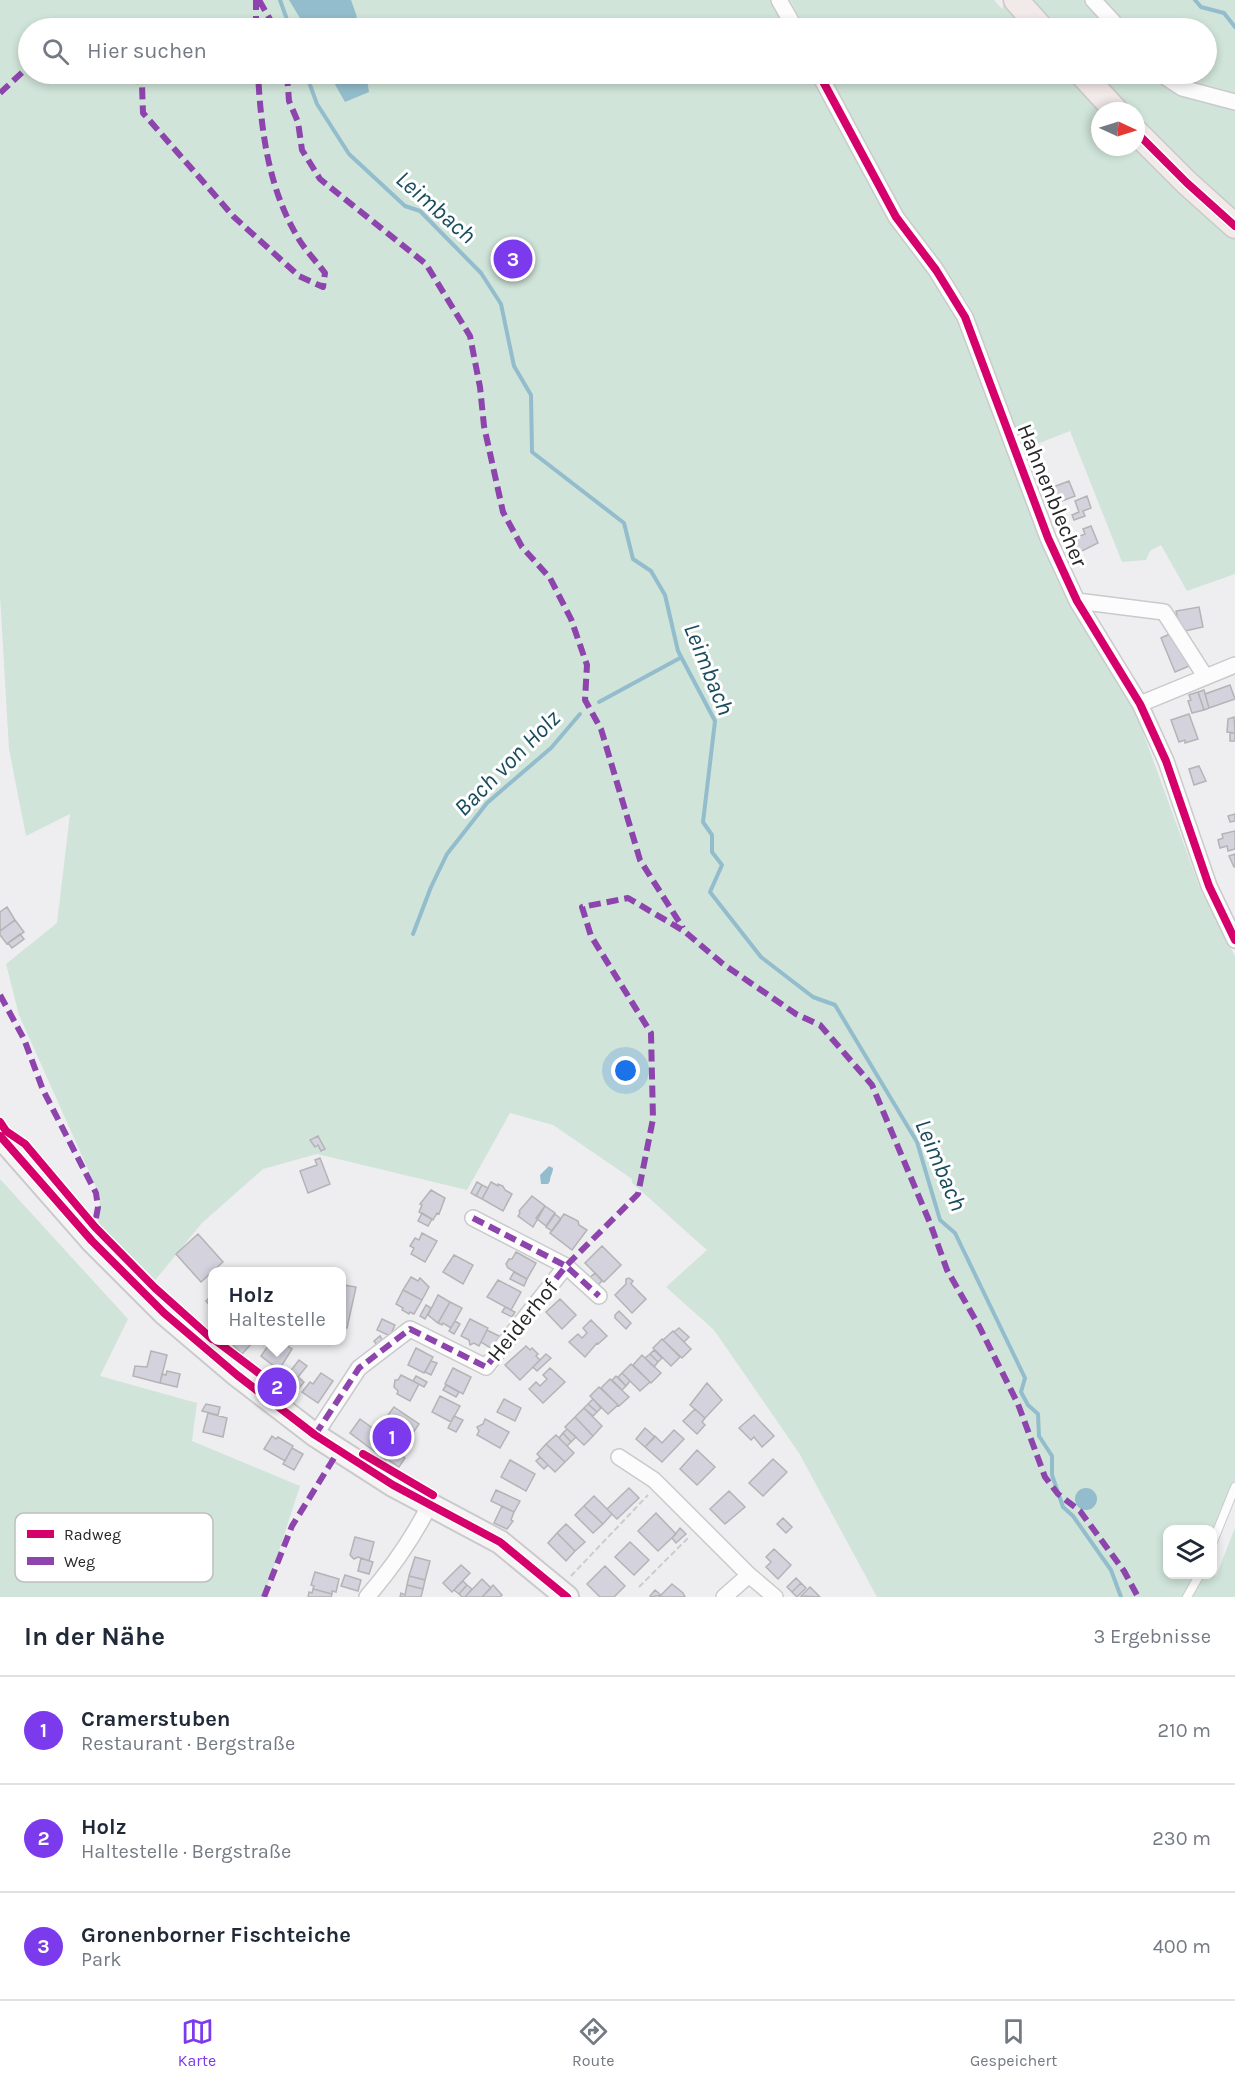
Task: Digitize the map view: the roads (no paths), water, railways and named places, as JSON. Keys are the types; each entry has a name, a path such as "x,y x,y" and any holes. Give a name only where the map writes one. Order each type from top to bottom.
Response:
{"main road":[{"path":"1016,0 1032,18"},
{"path":"1091,84 1108,102"},
{"path":"1145,141 1235,226"}],"street":[{"path":"779,0 789,18"},
{"path":"1093,0 1110,18"},
{"name":"Hahnenblecher","path":"824,84 896,217 936,270 965,316 1044,527 1077,601 1140,704 1166,761 1209,886 1235,940"},
{"path":"1176,84 1182,88 1235,102"},
{"path":"1077,601 1164,612 1205,676"},
{"path":"1140,704 1235,665"},
{"path":"0,1136 92,1241 164,1312 237,1375 315,1435 393,1485 500,1542 566,1590"},
{"name":"Heiderhof","path":"473,1218 566,1266 599,1296"},
{"name":"Heiderhof","path":"315,1435 359,1368 410,1329 486,1366 566,1266"},
{"path":"619,1457 658,1484 749,1575 775,1597"},
{"path":"367,1597 390,1570 421,1523 430,1504"},
{"path":"724,1597 749,1575"}],"lane":[{"path":"1217,1532 1235,1488"},
{"path":"1187,1597 1198,1579"}],"water":[{"path":"289,0 351,0 357,18 300,18"},
{"path":"335,84 368,84 369,92 345,102"},
{"path":"549,1166 553,1168 550,1181 548,1184 541,1184 540,1175"},
{"path":"1086,1488 1094,1491 1097,1499 1094,1507 1086,1510 1078,1507 1075,1499 1078,1491"}],"waterway":[{"name":"Leimbach","path":"280,0 286,18"},
{"path":"1195,0 1201,7 1224,13 1235,27"},
{"name":"Leimbach","path":"310,84 317,104 349,154 405,206 420,211 481,273 501,304 514,366 531,395 532,452 624,523 633,559 651,571 665,595 678,651 715,721 703,822 712,835 712,852 722,865 710,892 761,957 813,997 835,1005 917,1142 940,1220 955,1233 1025,1378 1021,1392 1028,1405 1038,1414 1039,1436 1052,1456 1052,1475 1063,1507 1073,1516 1111,1570 1121,1597"},
{"name":"Bach von Holz","path":"599,702 680,658"},
{"name":"Bach von Holz","path":"413,934 431,887 447,854 487,803 551,748 580,714"}],"place":[{"name":"Gronenborner Fischteiche","path":"513,259"},
{"name":"Holz","path":"277,1387"},
{"name":"Cramerstuben","path":"392,1437"}]}
